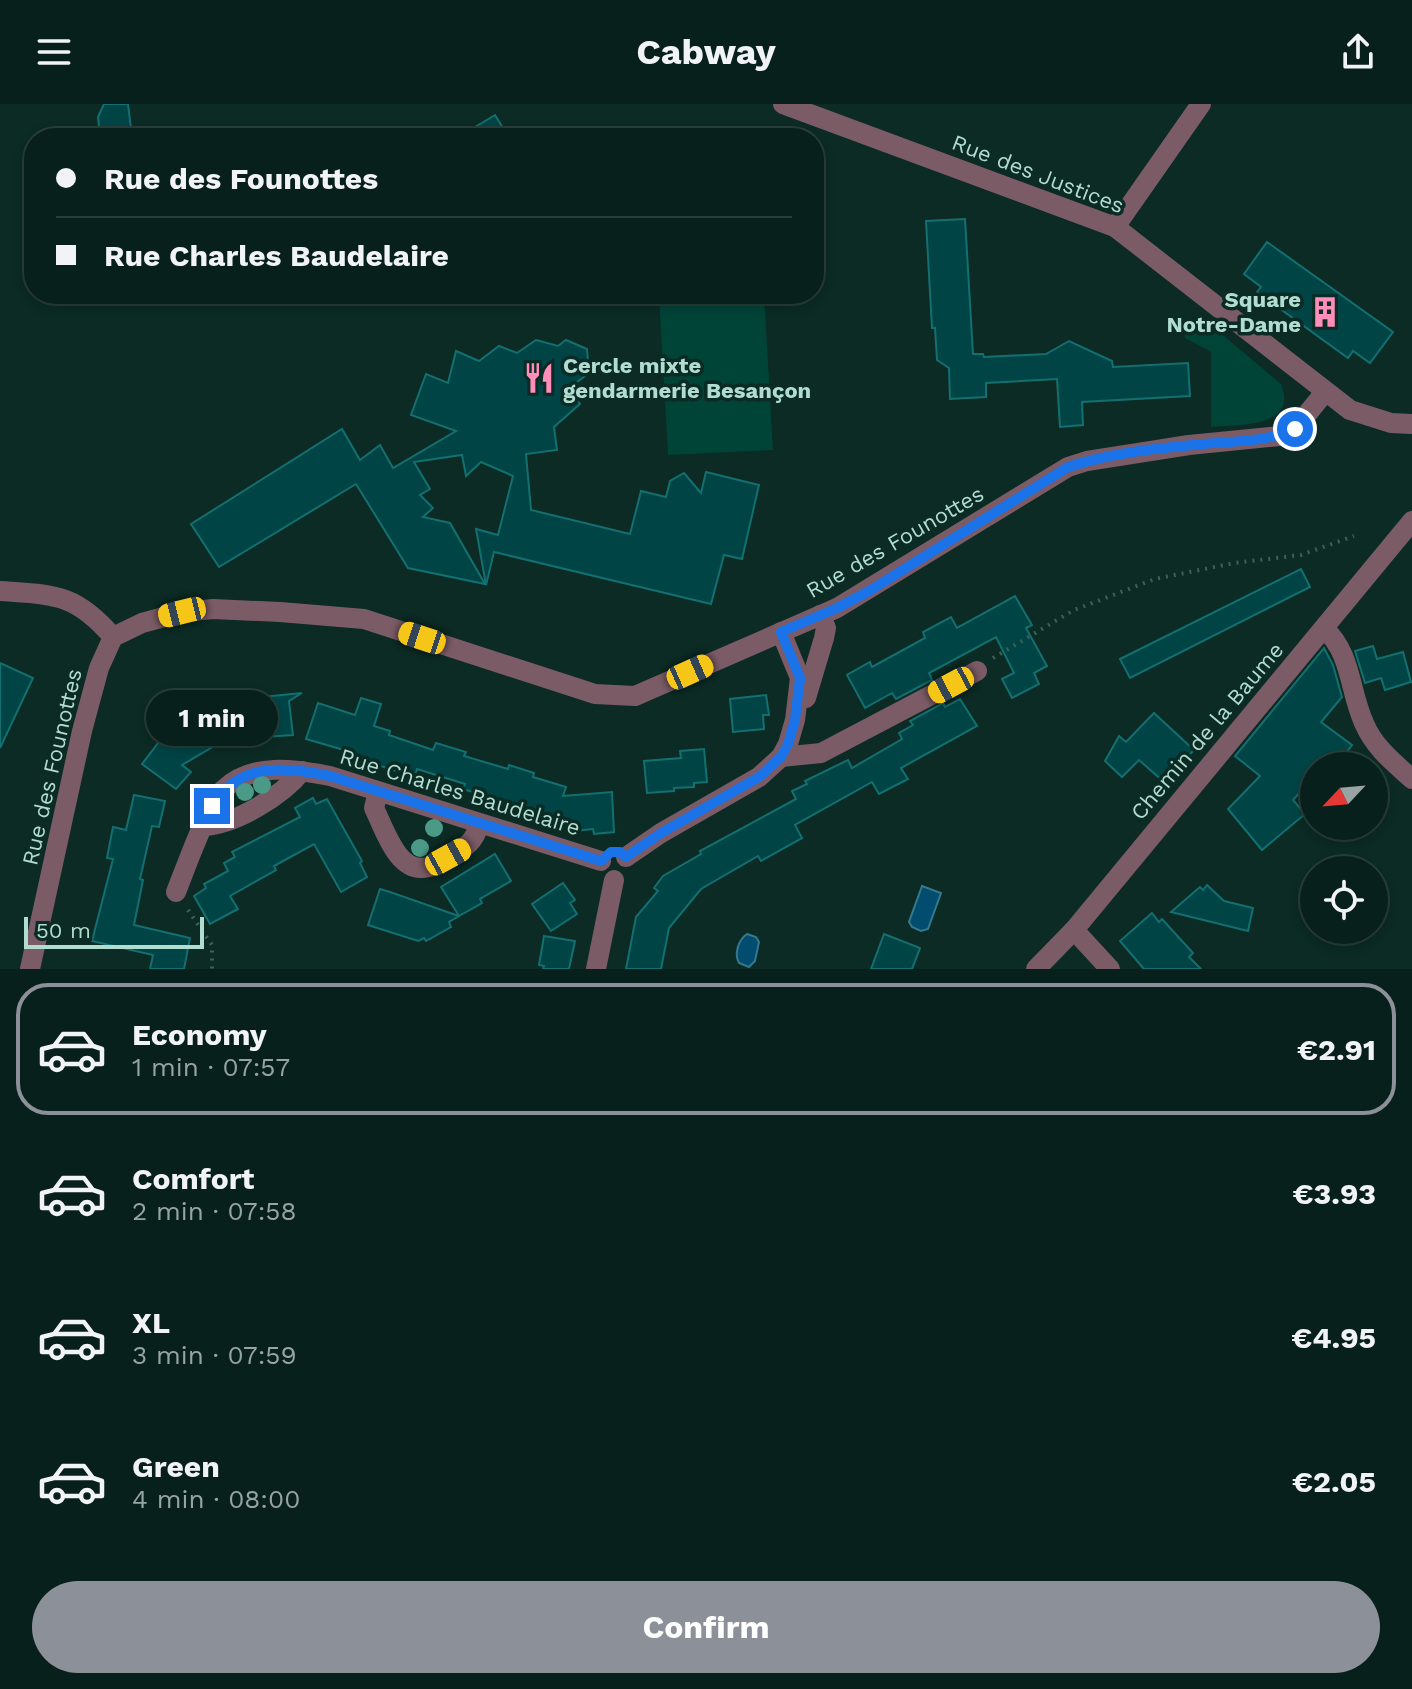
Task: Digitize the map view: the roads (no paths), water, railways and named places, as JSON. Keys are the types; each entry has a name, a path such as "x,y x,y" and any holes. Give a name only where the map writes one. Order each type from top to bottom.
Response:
{"street":[{"name":"Rue des Justices","path":"783,104 1115,227 1325,392"},
{"path":"1115,227 1201,104"},
{"path":"1325,392 1350,410 1391,423 1412,424"},
{"name":"Rue des Founottes","path":"30,969 82,731 99,668 113,637 142,623 182,612 213,609 364,619 595,694 635,696 869,591 1068,467 1087,461 1189,445 1280,436 1295,429 1325,392"},
{"name":"Chemin de la Baume","path":"1036,969 1074,930 1412,521"},
{"path":"0,591 63,597 79,604 98,619 113,637"},
{"path":"795,720 807,697 824,638 826,628 820,615"},
{"path":"1324,628 1344,653 1364,723 1380,751 1412,779"},
{"path":"626,857 661,833 759,777 781,757 795,720 800,678 781,632"},
{"path":"781,757 821,753 977,671"},
{"name":"Rue Charles Baudelaire","path":"176,892 222,790 242,778 268,770 330,776 601,861"},
{"path":"204,826 222,825 278,794 292,784 302,771"},
{"path":"378,792 374,808 401,860 414,868 430,867 467,847 475,839 479,825"},
{"path":"611,852 620,852 626,857 628,872 621,879 614,880 604,875 601,861 611,852"},
{"path":"596,969 614,880"},
{"path":"1074,930 1110,969"}],"water":[{"path":"922,886 941,893 928,929 921,931 909,922"},
{"path":"747,934 756,937 759,942 755,961 749,967 739,963 737,956 739,943"}],"place":[{"name":"Square Notre-Dame","path":"1325,312"},
{"name":"Cercle mixte gendarmerie Besançon","path":"539,378"}]}
